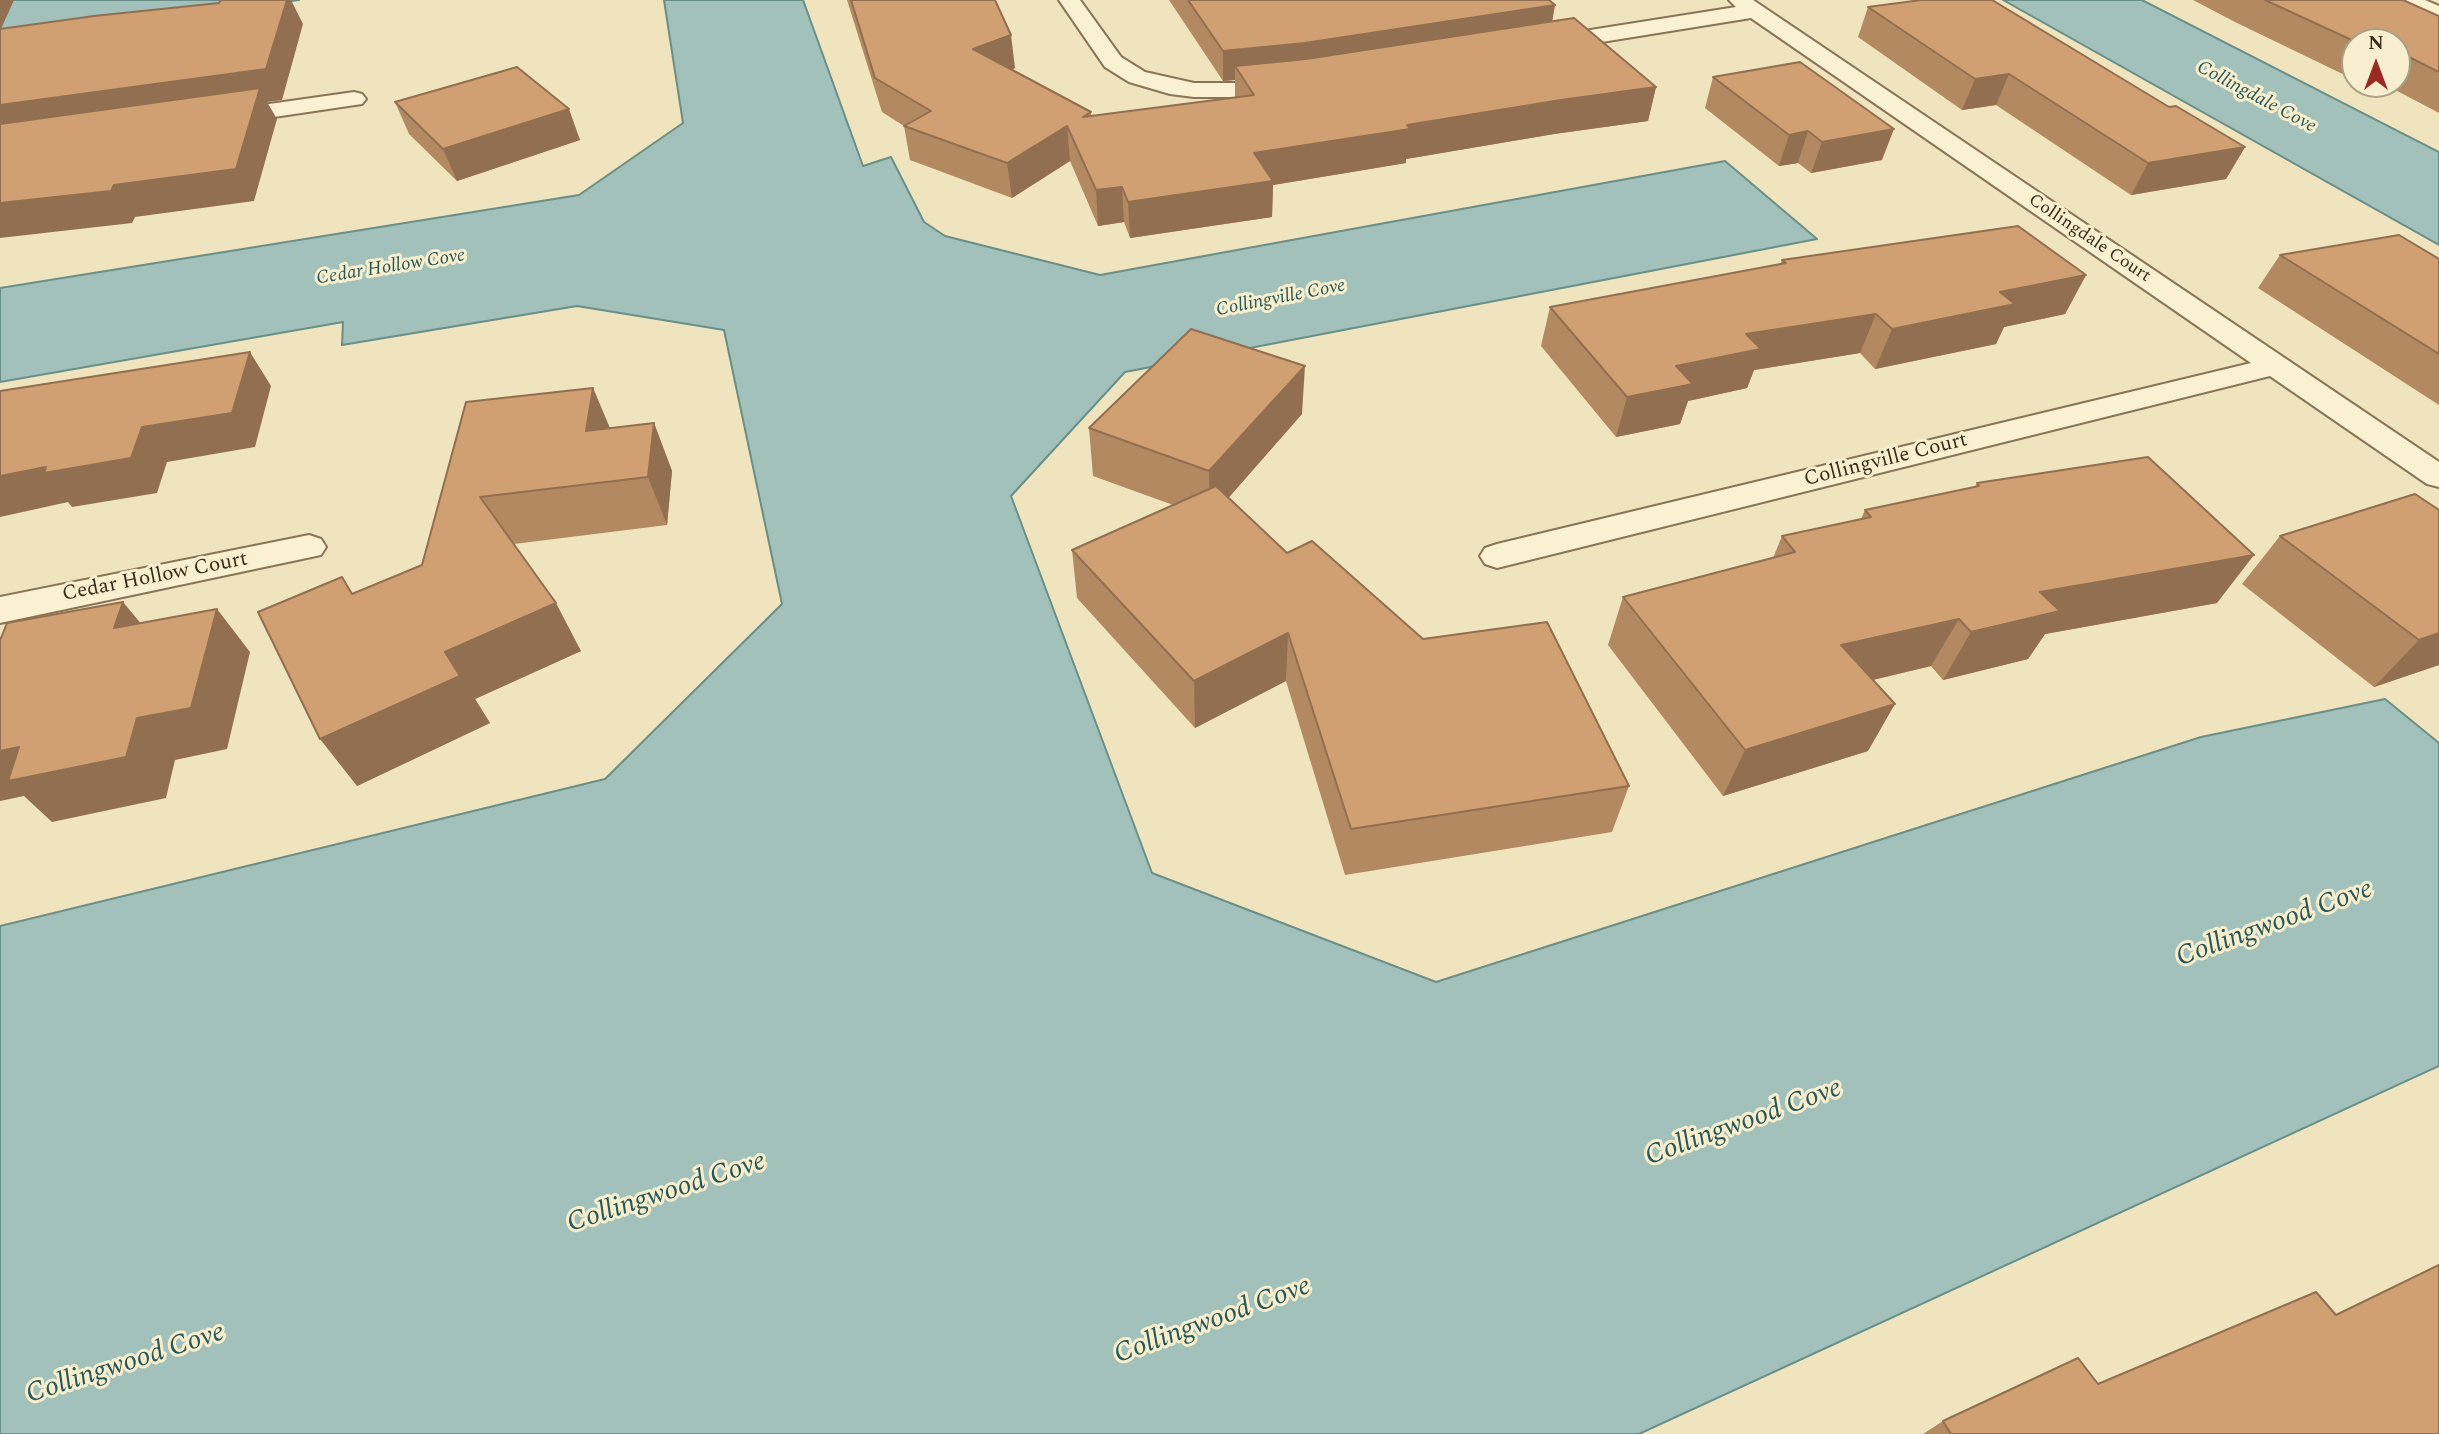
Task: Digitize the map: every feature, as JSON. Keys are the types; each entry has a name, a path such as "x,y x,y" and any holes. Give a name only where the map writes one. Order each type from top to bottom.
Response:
{"street":[{"path":"1069,0 1113,62 1124,71 1152,83 1222,91 1304,83"},
{"path":"2408,0 2439,14"},
{"path":"1522,48 1747,5"},
{"name":"Collingdale Court","path":"1747,5 2439,477"},
{"path":"191,122 354,99"},
{"name":"Collingville Court","path":"1497,556 2275,366"},
{"name":"Cedar Hollow Court","path":"0,610 309,547"}],"water":[{"path":"0,0 299,0 0,37"},
{"path":"664,0 803,0 863,166 891,157 924,222 945,236 1100,275 1725,161 1817,239 1125,372 1011,496 1152,873 1436,982 2201,737 2385,699 2439,743 2439,1066 1639,1434 0,1434 0,926 605,779 782,604 724,330 577,306 342,345 343,322 0,382 0,288 579,195 683,123"},
{"name":"Collingdale Cove","path":"2003,0 2142,0 2439,152 2439,245"}],"building":[{"path":"221,0 287,0 266,69 0,105 0,29 219,3"},
{"path":"851,0 995,0 1011,35 973,49 1091,112 1083,117 1254,95 1235,66 1306,59 1574,18 1656,87 1407,125 1410,129 1254,153 1273,181 1128,202 1122,187 1096,190 1067,126 1007,163 904,126 931,111 875,78"},
{"path":"1188,0 1549,0 1555,5 1305,43 1223,51"},
{"path":"1921,0 1992,0 2169,107 2176,106 2245,147 2148,163 2009,74 1975,79 1868,7"},
{"path":"2265,0 2403,0 2439,16 2439,72 2411,58 2411,28 2341,28 2341,35"},
{"path":"1800,62 1894,129 1822,142 1808,131 1789,135 1713,77"},
{"path":"517,67 569,109 443,149 395,102"},
{"path":"260,88 236,169 114,185 111,191 0,203 0,124"},
{"path":"2018,226 2086,275 2000,292 2015,304 1892,329 1876,314 1746,334 1761,349 1676,366 1693,384 1627,397 1550,307 1786,263 1782,260"},
{"path":"2399,235 2439,259 2439,354 2280,255"},
{"path":"1191,329 1305,366 1209,471 1089,428"},
{"path":"250,352 232,413 142,427 131,458 44,473 46,467 0,476 0,391"},
{"path":"593,388 586,431 654,423 648,477 480,497 556,603 445,652 460,676 320,739 258,612 342,577 352,594 422,565 466,402"},
{"path":"2148,457 2254,555 2040,592 2060,611 1971,632 1959,619 1841,645 1895,704 1745,750 1623,597 1795,552 1782,536 1871,517 1865,510 1979,486 1977,483"},
{"path":"1216,486 1287,553 1312,541 1423,639 1547,622 1629,786 1351,829 1288,633 1194,681 1072,550"},
{"path":"2415,494 2439,510 2439,633 2419,640 2280,536"},
{"path":"123,602 114,628 217,609 191,708 137,718 126,757 8,781 19,747 0,751 0,638 7,623"},
{"path":"2439,1265 2439,1434 1951,1434 1943,1421 2078,1358 2098,1384 2316,1292 2336,1315"}],"water label":[{"name":"Cedar Hollow Cove","path":"391,268"},
{"name":"Collingville Cove","path":"1281,299"},
{"name":"Collingwood Cove","path":"2275,925"},
{"name":"Collingwood Cove","path":"1744,1124"},
{"name":"Collingwood Cove","path":"667,1194"},
{"name":"Collingwood Cove","path":"1213,1322"},
{"name":"Collingwood Cove","path":"126,1365"}]}
